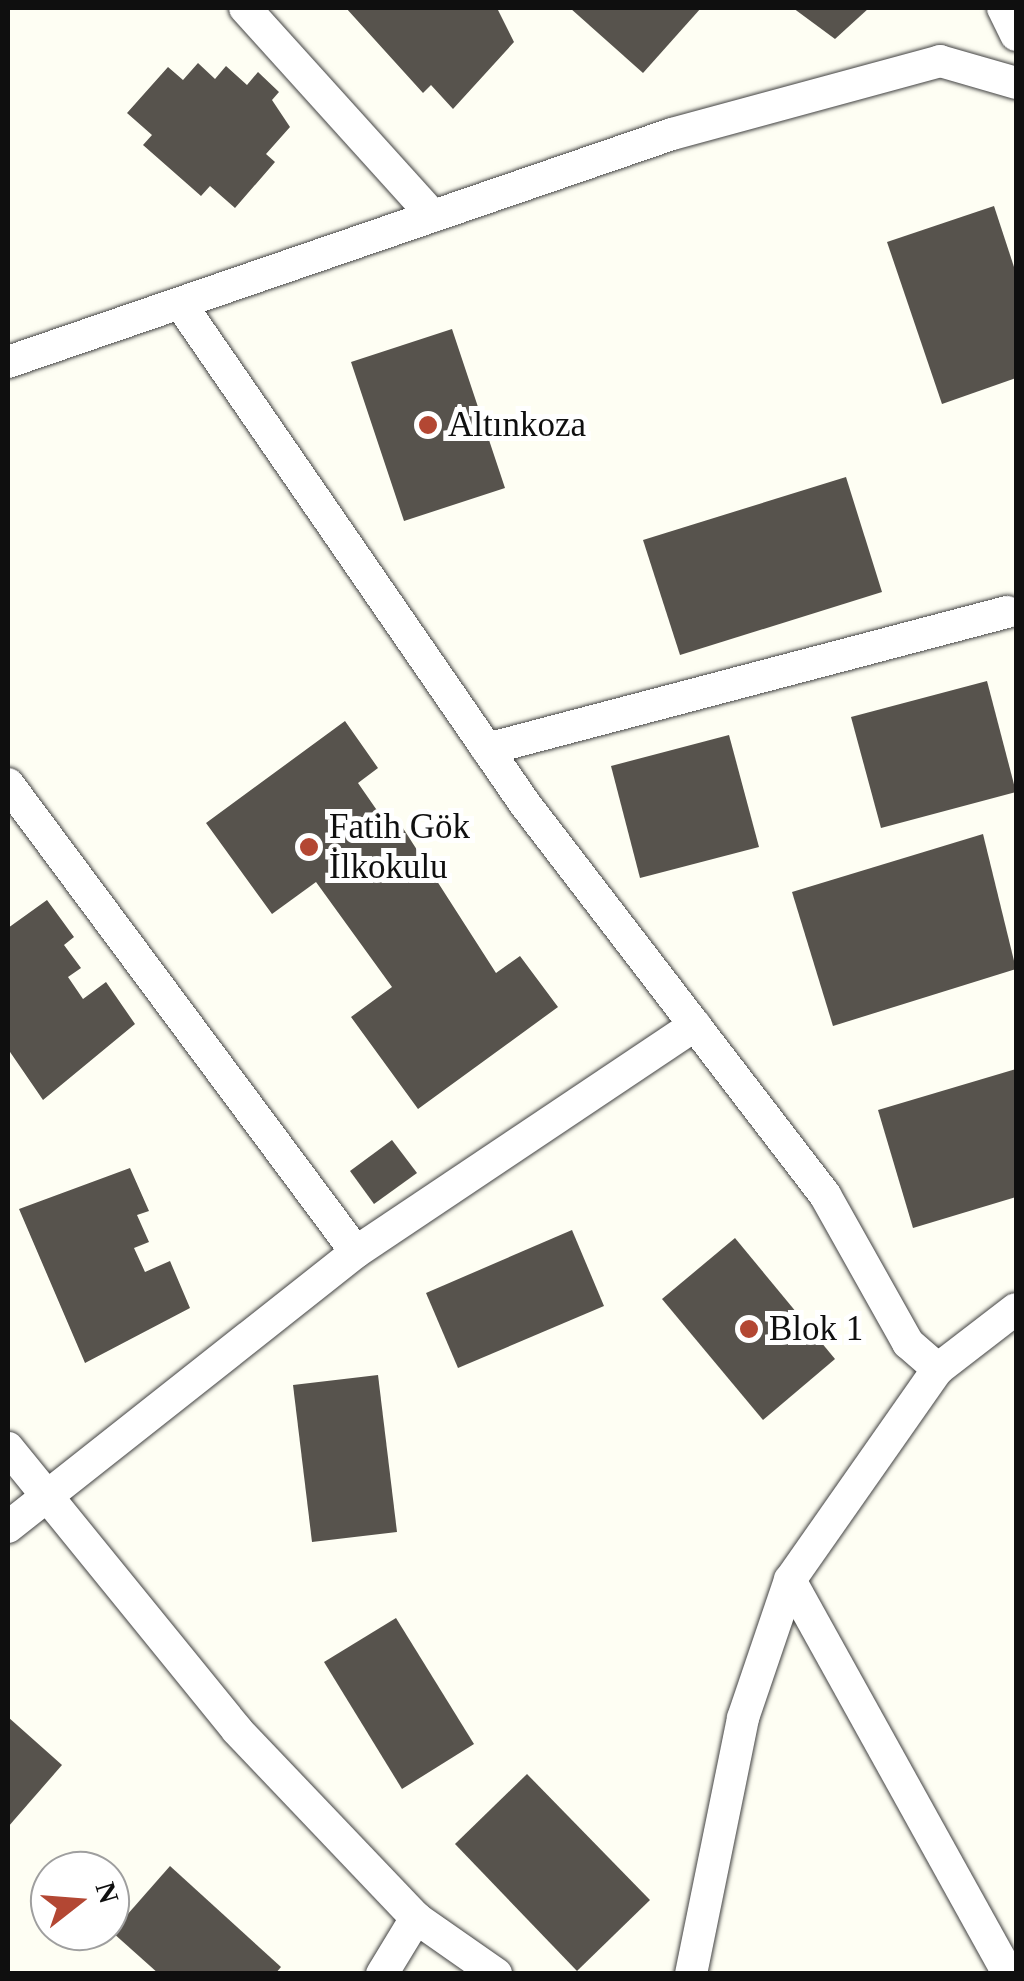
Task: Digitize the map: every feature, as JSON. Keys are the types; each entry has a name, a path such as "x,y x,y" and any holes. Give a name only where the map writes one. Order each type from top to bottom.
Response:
{"street":[{"path":"245,8 433,216"},
{"path":"1004,8 1016,35"},
{"path":"8,362 182,306 672,134 940,61 1016,83"},
{"path":"182,306 487,749 825,1195 908,1343 938,1369"},
{"path":"487,749 1008,612"},
{"path":"8,784 356,1252"},
{"path":"8,1527 356,1252 695,1024"},
{"path":"691,1974 743,1718 790,1580 938,1369 1016,1308"},
{"path":"8,1448 44,1500 238,1730 416,1918 496,1974"},
{"path":"790,1580 1008,1974"},
{"path":"382,1974 416,1918"}],"building":[{"path":"346,8 497,8 514,42 453,109 431,85 423,93"},
{"path":"570,8 701,8 643,73"},
{"path":"793,8 869,8 835,39"},
{"path":"198,63 215,79 226,66 247,85 258,72 279,92 272,100 290,127 266,154 275,162 235,208 210,186 201,196 143,145 152,135 127,113 168,67 183,80"},
{"path":"994,206 1016,273 1016,378 942,404 887,242"},
{"name":"Altınkoza","path":"452,329 505,488 404,521 351,362"},
{"path":"846,477 882,592 680,655 643,540"},
{"path":"987,681 1016,792 881,828 851,717"},
{"path":"345,721 378,768 358,783 392,832 401,825 496,973 520,956 558,1007 418,1109 351,1017 392,987 316,882 272,914 206,823"},
{"path":"729,735 759,847 640,878 611,766"},
{"path":"983,834 1016,969 833,1026 792,892"},
{"path":"47,900 74,937 64,945 81,968 68,977 83,999 106,982 135,1024 43,1100 8,1049 8,928"},
{"path":"1016,1069 1016,1197 913,1228 878,1110"},
{"path":"392,1140 417,1173 374,1204 350,1171"},
{"path":"130,1168 149,1211 137,1215 149,1242 134,1248 145,1272 170,1261 190,1308 85,1363 19,1209"},
{"path":"572,1230 604,1306 458,1368 426,1293"},
{"name":"Blok 1","path":"735,1238 835,1359 763,1420 662,1299"},
{"path":"378,1375 397,1532 312,1542 293,1385"},
{"path":"396,1618 474,1744 402,1789 324,1662"},
{"path":"8,1717 62,1765 8,1827"},
{"path":"527,1774 650,1900 577,1971 455,1844"},
{"path":"170,1866 281,1967 275,1974 159,1974 130,1948 130,1912"}],"place":[{"name":"Altınkoza","path":"428,425"},
{"name":"Fatih Gök İlkokulu","path":"309,847"},
{"name":"Blok 1","path":"749,1329"}]}
